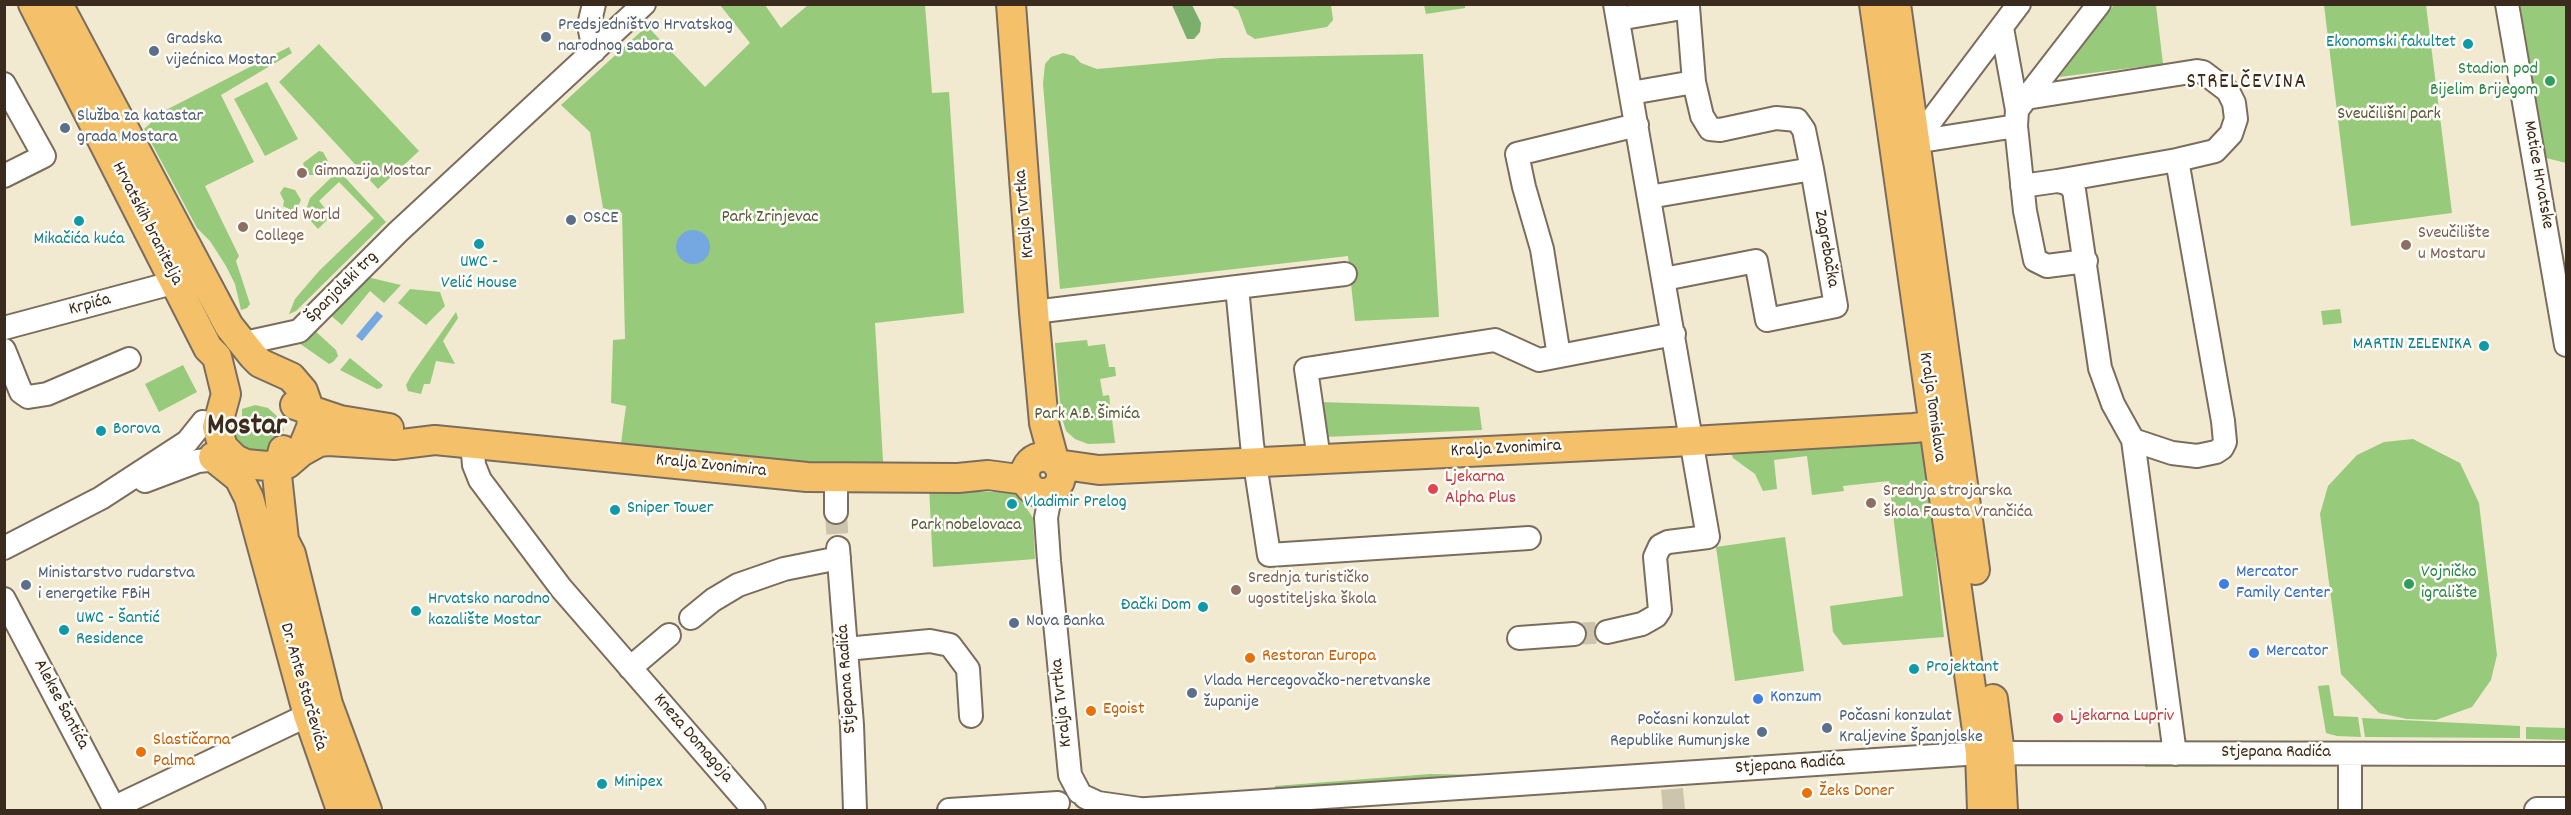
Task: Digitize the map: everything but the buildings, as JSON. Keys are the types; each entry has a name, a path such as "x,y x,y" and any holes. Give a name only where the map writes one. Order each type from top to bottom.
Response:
{"main road":[{"name":"Hrvatskih branitelja","path":"33,4 208,348 217,357 219,387"},
{"path":"58,4 239,334 261,363 280,370 303,391 294,432 283,450 291,460"},
{"name":"Kralja Tvrtka","path":"1011,4 1044,423 1043,478"},
{"name":"Kralja Tomislava","path":"1874,4 1944,425 1990,754 2003,810"},
{"name":"Kralja Tomislava","path":"1896,4 1915,142 1944,425"},
{"path":"239,334 235,349 247,367 261,379 283,390 301,407"},
{"path":"261,379 244,378 219,387 206,402 203,422 204,440 232,460 291,460"},
{"path":"219,387 226,394 219,419 218,435 232,460"},
{"name":"Kralja Zvonimira","path":"301,407 352,423 402,429 435,440"},
{"name":"Kralja Zvonimira","path":"291,460 319,442 394,445 435,440 836,478 988,475 1043,478 1099,470 1692,441 1944,425"},
{"name":"Dr. Ante Starčevića","path":"232,460 245,486 261,548 280,558"},
{"name":"Dr. Ante Starčevića","path":"291,460 282,528 284,540 280,558 308,715 341,810"},
{"path":"280,558 328,704 367,810"},
{"name":"Kralja Tomislava","path":"1982,810 1990,754"}],"street":[{"name":"Španjolski trg","path":"239,334 299,331 398,232 644,4"},
{"path":"1915,142 2019,4"},
{"path":"2020,111 2099,4"},
{"name":"Matice Hrvatske","path":"2507,4 2566,345"},
{"path":"1607,632 1642,624 1656,616 1660,610 1654,557 1660,546 1668,542 1708,537 1617,12 1687,6 1694,82 1702,116 1710,129 1720,130 1776,118 1797,120 1804,130 1812,169 1650,197"},
{"path":"592,15 594,51"},
{"path":"2002,28 2020,111 2022,186 2036,260 2047,266 2086,261"},
{"path":"1915,142 2020,111 2197,71 2203,72 2228,91 2234,103 2236,119 2231,134 2215,151 2177,160 2022,186"},
{"path":"1631,93 1694,82"},
{"path":"4,84 44,156 4,176"},
{"path":"1559,356 1542,249 1517,154 1637,125"},
{"path":"2137,447 2197,456 2216,452 2225,442 2177,160"},
{"name":"Zagrebačka","path":"1664,279 1756,261 1767,320 1836,306 1812,169"},
{"path":"2057,181 2067,183 2074,190 2100,368 2113,404 2137,447 2175,754"},
{"path":"1034,312 1345,274"},
{"name":"Krpića","path":"4,328 176,282"},
{"path":"1237,287 1254,462 1269,555 1529,538"},
{"path":"1319,459 1306,369 1495,340 1539,360 1674,334"},
{"path":"4,350 21,392 28,398 47,394 129,359"},
{"path":"4,548 101,498 187,442 203,422"},
{"name":"Kneza Domagoja","path":"472,442 477,473 486,490 561,588 754,810"},
{"path":"101,498 185,465 232,460"},
{"path":"836,478 836,512"},
{"name":"Kralja Tvrtka","path":"1043,478 1072,798"},
{"name":"Stjepana Radića","path":"691,618 712,600 738,585 838,553 855,810"},
{"name":"Alekse Šantića","path":"6,606 114,809"},
{"path":"1519,638 1574,634"},
{"path":"630,668 669,635"},
{"path":"846,649 930,641 950,645 968,669 971,716"},
{"path":"114,809 308,715"},
{"name":"Stjepana Radića","path":"949,810 1072,798 1136,810 1413,801 1990,754 2566,753"},
{"name":"Stjepana Radića","path":"2350,754 2350,810"},
{"path":"2536,810 2537,808 2566,809"}],"green space":[{"name":"Park Zrinjevac","path":"720,5 765,5 781,28 808,5 925,5 932,93 949,92 964,313 875,323 884,478 619,458 626,406 611,403 613,340 625,339 622,213 603,208 590,132 561,105 647,26 705,87 750,43"},
{"path":"1172,5 1192,5 1201,23 1200,32 1194,39 1187,39"},
{"path":"1233,5 1331,5 1333,20 1327,27 1255,39 1247,34 1238,10"},
{"path":"1424,5 1465,5 1465,8 1426,14"},
{"path":"2114,5 2156,5 2163,64 2059,77"},
{"name":"Sveučilišni park","path":"2324,5 2426,5 2452,213 2351,226"},
{"name":"Stadion pod Bijelim Brijegom","path":"2520,5 2566,5 2566,163 2546,158"},
{"path":"319,44 419,151 378,189 279,82"},
{"path":"289,47 292,53 221,95 254,162 205,186 239,256 236,261 250,304 241,310 235,284 226,266 210,241 197,228 144,129 164,111"},
{"path":"1063,53 1074,56 1081,63 1097,69 1221,58 1423,54 1439,317 1355,321 1348,256 1060,289 1043,84 1045,64 1051,57"},
{"path":"267,82 298,139 265,156 234,99"},
{"path":"319,151 323,152 328,161 315,175 310,175 306,172 303,163"},
{"path":"337,172 341,173 386,222 296,311 289,314 295,299 319,271 374,218 339,182 319,201 331,216 318,229 310,220 307,207 310,198"},
{"path":"284,187 295,190 301,200 295,212 283,206 284,201 280,193"},
{"path":"367,277 401,285 384,303 370,291 342,325 329,314"},
{"path":"410,289 440,292 445,306 426,325 398,303"},
{"path":"2340,309 2342,323 2323,325 2321,311"},
{"path":"456,312 458,318 443,341 455,364 436,361 430,384 424,384 421,394 408,391 406,385 412,374"},
{"path":"313,329 336,350 338,356 333,362 329,364 299,343"},
{"name":"Park A.B. Šimića","path":"1087,340 1088,346 1105,344 1109,367 1115,367 1116,376 1100,379 1103,396 1109,395 1115,443 1088,444 1075,439 1066,431 1061,415 1055,343"},
{"path":"350,358 383,385 381,388 377,389 340,370"},
{"path":"183,365 197,392 159,412 145,384"},
{"path":"1318,402 1479,407 1482,430 1325,437"},
{"path":"255,405 268,408 279,418 284,430 268,465 235,447 236,435 242,419 242,409"},
{"path":"1918,435 1922,443 1931,510 1944,637 1843,645 1833,632 1830,606 1903,596 1889,481 1843,486 1844,491 1812,495 1807,456 1774,460 1777,489 1763,491 1755,474 1733,458 1727,444"},
{"name":"Vojničko igralište","path":"2413,439 2460,463 2479,503 2497,655 2491,680 2472,707 2436,720 2407,719 2379,713 2341,674 2320,514 2328,486 2357,455 2384,442"},
{"name":"Park nobelovaca","path":"929,486 962,487 971,492 1013,492 1020,498 1033,518 1035,559 933,567"},
{"path":"1785,537 1804,671 1735,681 1716,547"},
{"path":"2329,685 2334,716 2358,717 2361,737 2326,733 2318,686"},
{"path":"2362,718 2520,726 2520,738 2365,737"},
{"path":"2526,727 2566,728 2566,740 2526,739"},
{"path":"2348,756 2350,766 2145,767 2145,760"},
{"path":"1727,761 1275,794 1275,786 1430,774 1488,775"}],"water":[{"path":"693,230 705,235 710,247 705,259 693,264 681,259 676,247 681,235"},
{"path":"377,311 383,316 362,341 356,336"}],"tunnel":[{"path":"836,512 838,548"},
{"path":"1574,634 1607,632"},
{"path":"1672,789 1674,810"}],"place":[{"name":"Predsjedništvo Hrvatskog narodnog sabora","path":"546,37"},
{"name":"Ekonomski fakultet","path":"2468,44"},
{"name":"Gradska vijećnica Mostar","path":"154,51"},
{"name":"Stadion pod Bijelim Brijegom","path":"2550,81"},
{"name":"Služba za katastar grada Mostara","path":"65,128"},
{"name":"Gimnazija Mostar","path":"302,173"},
{"name":"OSCE","path":"571,220"},
{"name":"Mikačića kuća","path":"79,221"},
{"name":"United World College","path":"243,227"},
{"name":"UWC - Velić House","path":"479,244"},
{"name":"Sveučilište u Mostaru","path":"2406,245"},
{"name":"MARTIN ZELENIKA","path":"2484,346"},
{"name":"Borova","path":"101,431"},
{"name":"Ljekarna Alpha Plus","path":"1433,489"},
{"name":"Srednja strojarska škola Fausta Vrančića","path":"1871,503"},
{"name":"Vladimir Prelog","path":"1012,504"},
{"name":"Sniper Tower","path":"615,510"},
{"name":"Mercator Family Center","path":"2224,584"},
{"name":"Vojničko igralište","path":"2409,584"},
{"name":"Ministarstvo rudarstva i energetike FBiH","path":"26,585"},
{"name":"Srednja turističko ugostiteljska škola","path":"1236,590"},
{"name":"Đački Dom","path":"1203,607"},
{"name":"Hrvatsko narodno kazalište Mostar","path":"416,611"},
{"name":"Nova Banka","path":"1014,623"},
{"name":"UWC - Šantić Residence","path":"64,630"},
{"name":"Mercator","path":"2254,653"},
{"name":"Restoran Europa","path":"1250,658"},
{"name":"Projektant","path":"1914,669"},
{"name":"Vlada Hercegovačko-neretvanske županije","path":"1192,693"},
{"name":"Konzum","path":"1758,699"},
{"name":"Egoist","path":"1091,711"},
{"name":"Ljekarna Lupriv","path":"2058,718"},
{"name":"Počasni konzulat Kraljevine Španjolske","path":"1827,728"},
{"name":"Počasni konzulat Republike Rumunjske","path":"1762,732"},
{"name":"Slastičarna Palma","path":"141,752"},
{"name":"Minipex","path":"602,784"},
{"name":"Žeks Doner","path":"1807,793"}],"district":[{"name":"STRELČEVINA","path":"2247,84"},
{"name":"Mostar","path":"247,429"}]}
